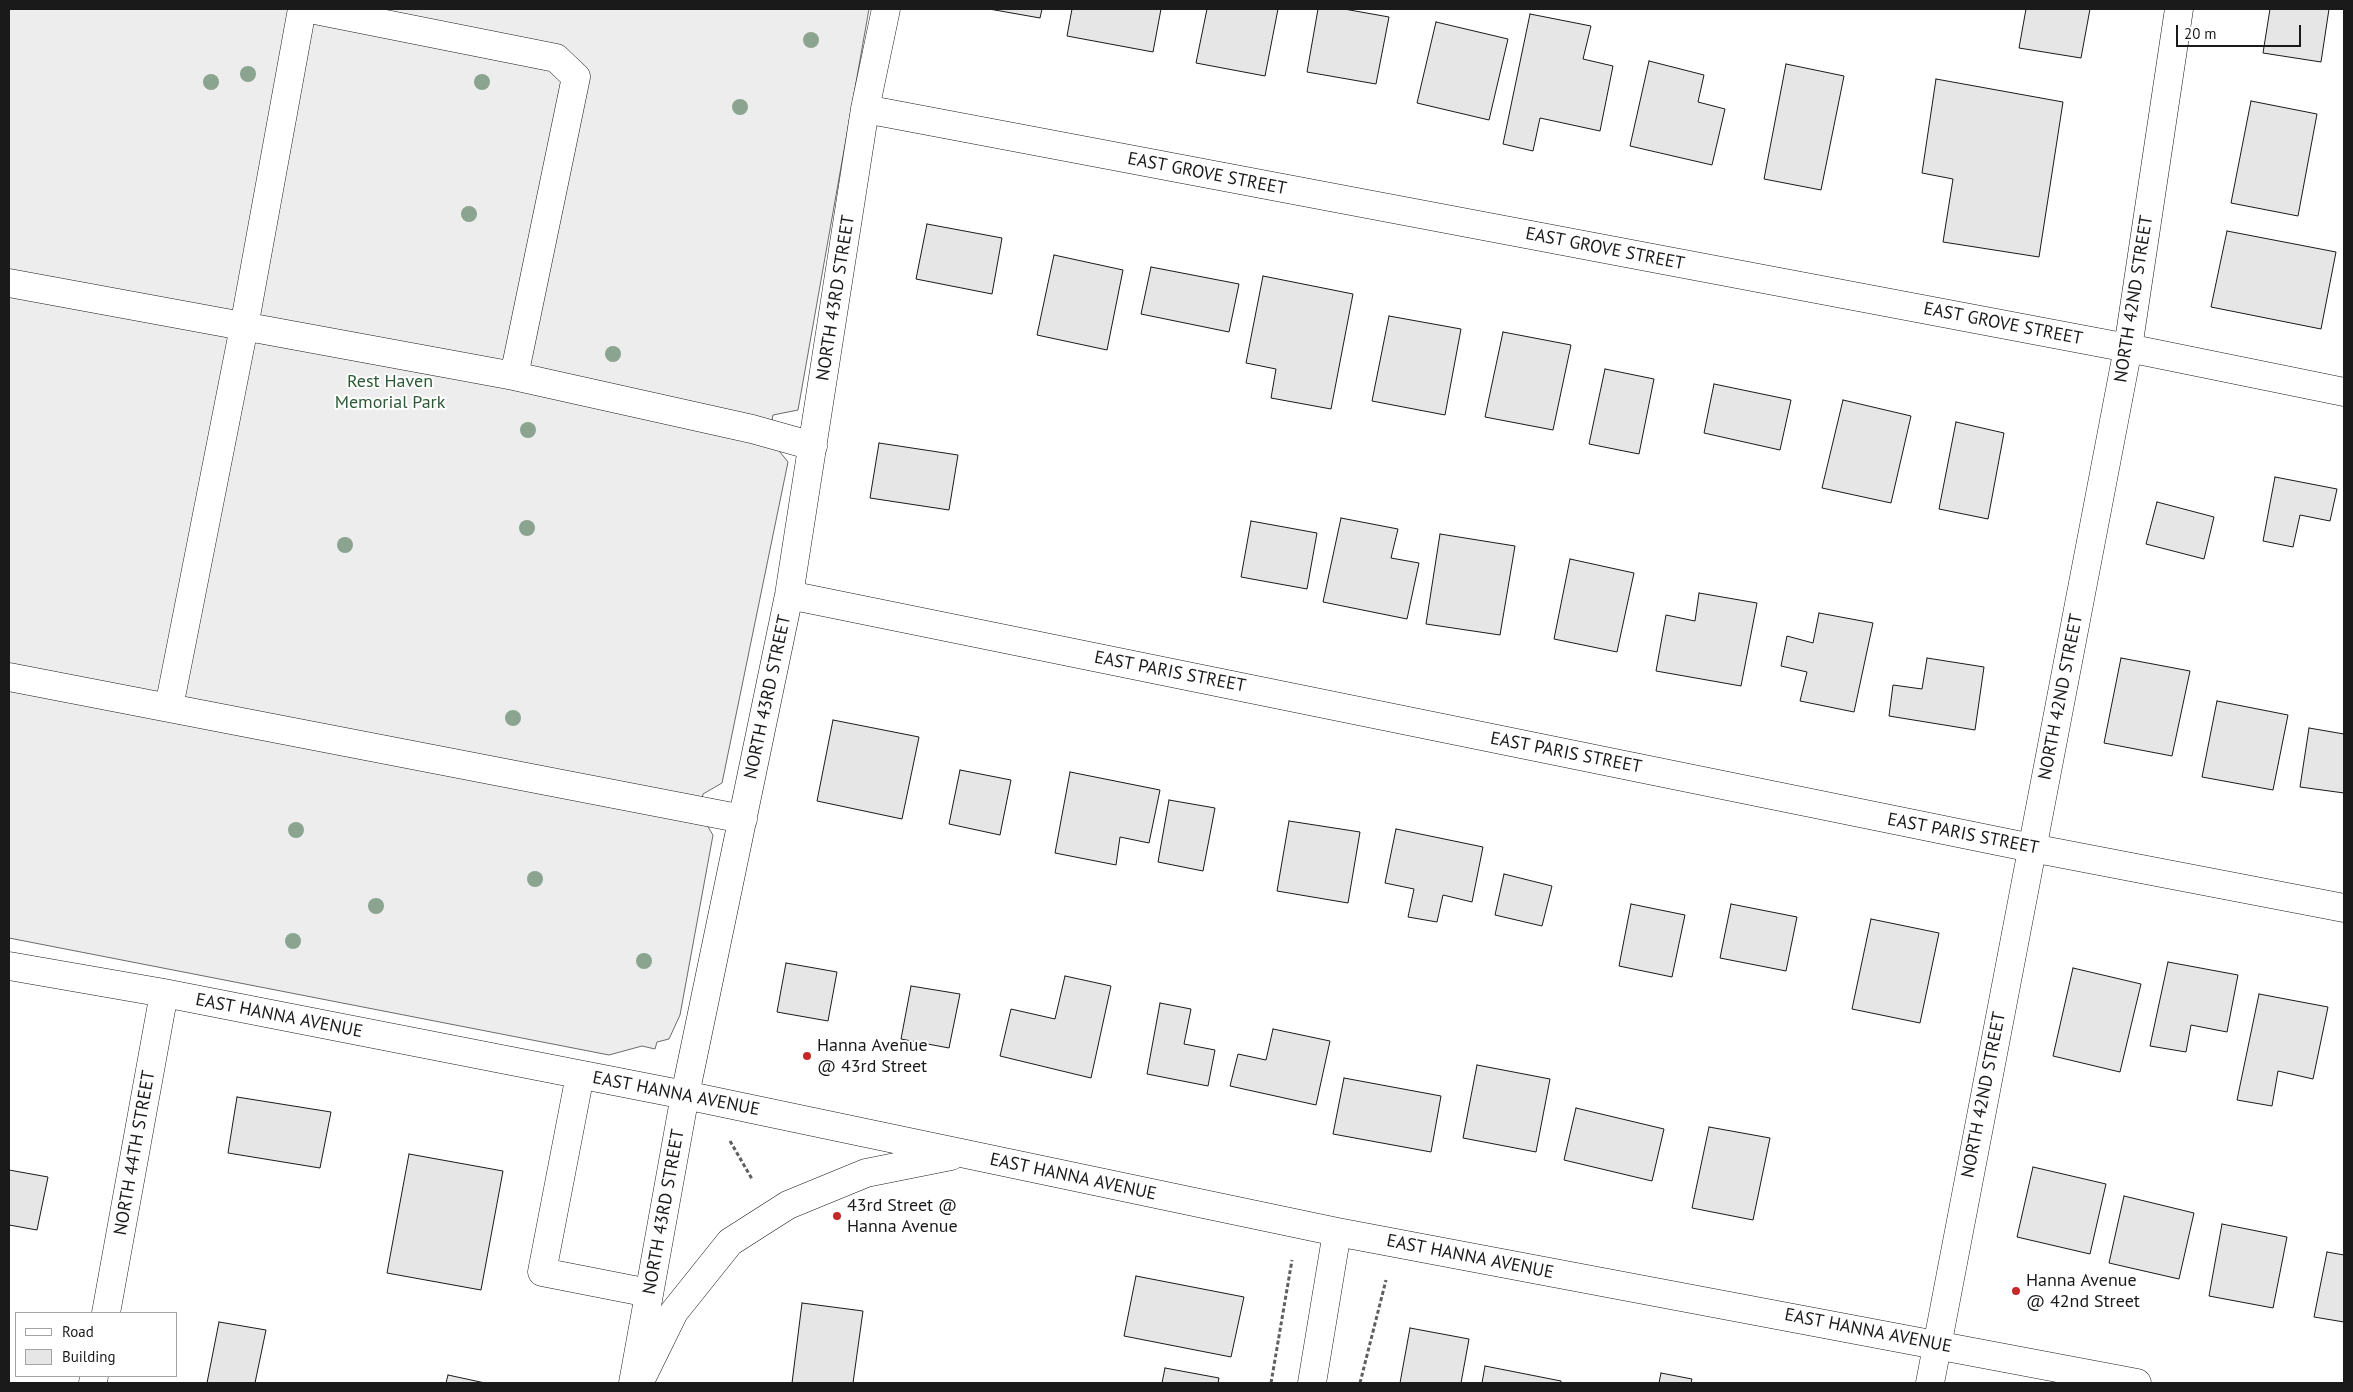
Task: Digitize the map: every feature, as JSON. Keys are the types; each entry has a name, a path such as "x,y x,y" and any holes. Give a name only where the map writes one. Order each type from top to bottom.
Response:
{"street":[{"path":"169,707 244,327 302,9"},
{"path":"310,9 556,58 576,77 514,376"},
{"name":"NORTH 43RD STREET","path":"633,1383 684,1095 789,595 865,109 886,9"},
{"name":"NORTH 42ND STREET","path":"1930,1383 2128,348 2179,9"},
{"name":"EAST GROVE STREET","path":"865,109 2128,348 2344,392"},
{"path":"9,283 514,376 752,429 813,446"},
{"name":"EAST PARIS STREET","path":"789,595 2032,848 2344,908"},
{"path":"9,677 743,819"},
{"name":"EAST HANNA AVENUE","path":"9,966 164,993 684,1095 1337,1232 2137,1383"},
{"name":"NORTH 44TH STREET","path":"106,1312 164,993"},
{"path":"580,1075 542,1272 649,1293"},
{"path":"639,1383 674,1312 730,1242 788,1205 866,1173 962,1153"},
{"path":"1312,1383 1337,1232"}],"path":[{"path":"728,1138 752,1179"},
{"path":"1270,1383 1292,1259"},
{"path":"1360,1383 1386,1280"}],"shaded area":[{"name":"Rest Haven Memorial Park","path":"9,9 869,9 798,410 773,415 768,445 776,447 788,462 722,783 703,794 698,821 705,822 713,835 680,1015 669,1039 657,1042 655,1049 642,1046 609,1055 9,938"}],"building":[{"path":"989,9 1042,9 1040,18"},
{"path":"1072,9 1161,9 1153,52 1067,36"},
{"path":"1207,9 1278,9 1265,76 1196,63"},
{"path":"1318,9 1344,9 1389,17 1376,84 1307,72"},
{"path":"2026,9 2090,9 2081,58 2019,48"},
{"path":"2270,9 2329,9 2321,62 2263,53"},
{"path":"1530,14 1591,26 1583,59 1613,66 1600,131 1540,118 1533,151 1503,144"},
{"path":"1436,22 1508,39 1489,120 1417,103"},
{"path":"1649,61 1704,75 1698,102 1725,109 1712,165 1630,146"},
{"path":"1786,64 1844,76 1821,190 1764,179"},
{"path":"1936,79 2063,102 2039,257 1943,242 1953,179 1922,173"},
{"path":"2251,101 2317,114 2298,216 2231,203"},
{"path":"927,224 1002,238 992,294 916,279"},
{"path":"2227,231 2336,252 2321,329 2211,307"},
{"path":"1054,255 1123,270 1107,350 1037,335"},
{"path":"1151,267 1239,284 1229,332 1141,314"},
{"path":"1263,276 1353,294 1331,409 1271,398 1276,369 1246,363"},
{"path":"1389,316 1461,329 1445,415 1372,401"},
{"path":"1503,332 1571,345 1553,430 1485,417"},
{"path":"1605,369 1654,379 1639,454 1589,444"},
{"path":"1714,384 1791,400 1780,450 1704,433"},
{"path":"1843,400 1911,416 1891,503 1822,488"},
{"path":"1956,422 2004,433 1988,519 1939,509"},
{"path":"879,443 958,455 949,510 870,498"},
{"path":"2275,477 2337,489 2330,521 2300,515 2293,547 2263,541"},
{"path":"2157,502 2214,517 2204,559 2146,544"},
{"path":"1341,518 1398,529 1391,558 1419,563 1407,619 1323,602"},
{"path":"1251,521 1317,533 1307,589 1241,577"},
{"path":"1440,534 1515,546 1500,635 1426,624"},
{"path":"1570,559 1634,573 1617,652 1554,639"},
{"path":"1699,593 1757,603 1741,686 1656,671 1666,615 1695,621"},
{"path":"1819,613 1873,623 1854,712 1800,701 1807,672 1781,666 1787,636 1813,643"},
{"path":"1927,658 1984,667 1975,730 1889,716 1893,685 1922,689"},
{"path":"2121,658 2190,671 2172,756 2104,743"},
{"path":"2217,701 2288,715 2273,790 2202,777"},
{"path":"833,720 919,737 902,819 817,801"},
{"path":"2309,728 2344,734 2344,793 2300,787"},
{"path":"960,770 1011,780 1000,835 949,824"},
{"path":"1070,772 1160,790 1149,843 1120,837 1116,865 1055,853"},
{"path":"1169,800 1215,808 1203,871 1158,862"},
{"path":"1289,821 1360,832 1348,903 1277,891"},
{"path":"1396,829 1483,847 1472,902 1443,895 1437,922 1408,917 1414,889 1385,883"},
{"path":"1504,874 1552,886 1542,926 1495,915"},
{"path":"1631,904 1685,915 1672,977 1619,966"},
{"path":"1731,904 1797,917 1786,971 1720,958"},
{"path":"1871,919 1939,933 1920,1023 1852,1009"},
{"path":"2168,962 2238,975 2227,1032 2191,1025 2186,1052 2150,1046"},
{"path":"786,963 837,972 828,1021 777,1012"},
{"path":"2073,968 2141,984 2120,1072 2053,1056"},
{"path":"1065,976 1111,986 1091,1078 1000,1056 1011,1009 1055,1019"},
{"path":"911,986 960,994 949,1048 901,1039"},
{"path":"2259,994 2328,1007 2313,1079 2278,1071 2272,1106 2237,1100"},
{"path":"1160,1003 1191,1009 1184,1044 1215,1050 1208,1086 1147,1074"},
{"path":"1273,1029 1330,1041 1316,1105 1230,1086 1238,1054 1266,1060"},
{"path":"1477,1065 1550,1079 1536,1152 1463,1138"},
{"path":"1344,1078 1441,1096 1431,1152 1333,1134"},
{"path":"237,1097 331,1112 320,1168 228,1153"},
{"path":"1576,1108 1664,1129 1652,1181 1564,1160"},
{"path":"1709,1127 1770,1138 1753,1220 1692,1208"},
{"path":"409,1154 503,1171 481,1290 387,1273"},
{"path":"2033,1167 2106,1184 2090,1254 2017,1237"},
{"path":"9,1170 48,1177 37,1230 9,1225"},
{"path":"2124,1196 2194,1213 2179,1279 2109,1263"},
{"path":"2222,1224 2287,1237 2273,1308 2209,1296"},
{"path":"2327,1252 2344,1255 2344,1322 2314,1317"},
{"path":"1136,1276 1244,1297 1231,1357 1124,1336"},
{"path":"802,1303 863,1311 853,1383 792,1383"},
{"path":"219,1322 266,1330 255,1383 207,1383"},
{"path":"1410,1328 1469,1339 1461,1383 1400,1383"},
{"path":"1485,1366 1561,1381 1561,1383 1482,1383"},
{"path":"1165,1368 1219,1378 1218,1383 1162,1383"},
{"path":"1661,1373 1692,1379 1691,1383 1659,1383"},
{"path":"448,1375 485,1383 446,1383"}],"place":[{"name":"Hanna Avenue @ 43rd Street","path":"807,1056"},
{"name":"43rd Street @ Hanna Avenue","path":"837,1216"},
{"name":"Hanna Avenue @ 42nd Street","path":"2016,1291"}]}
